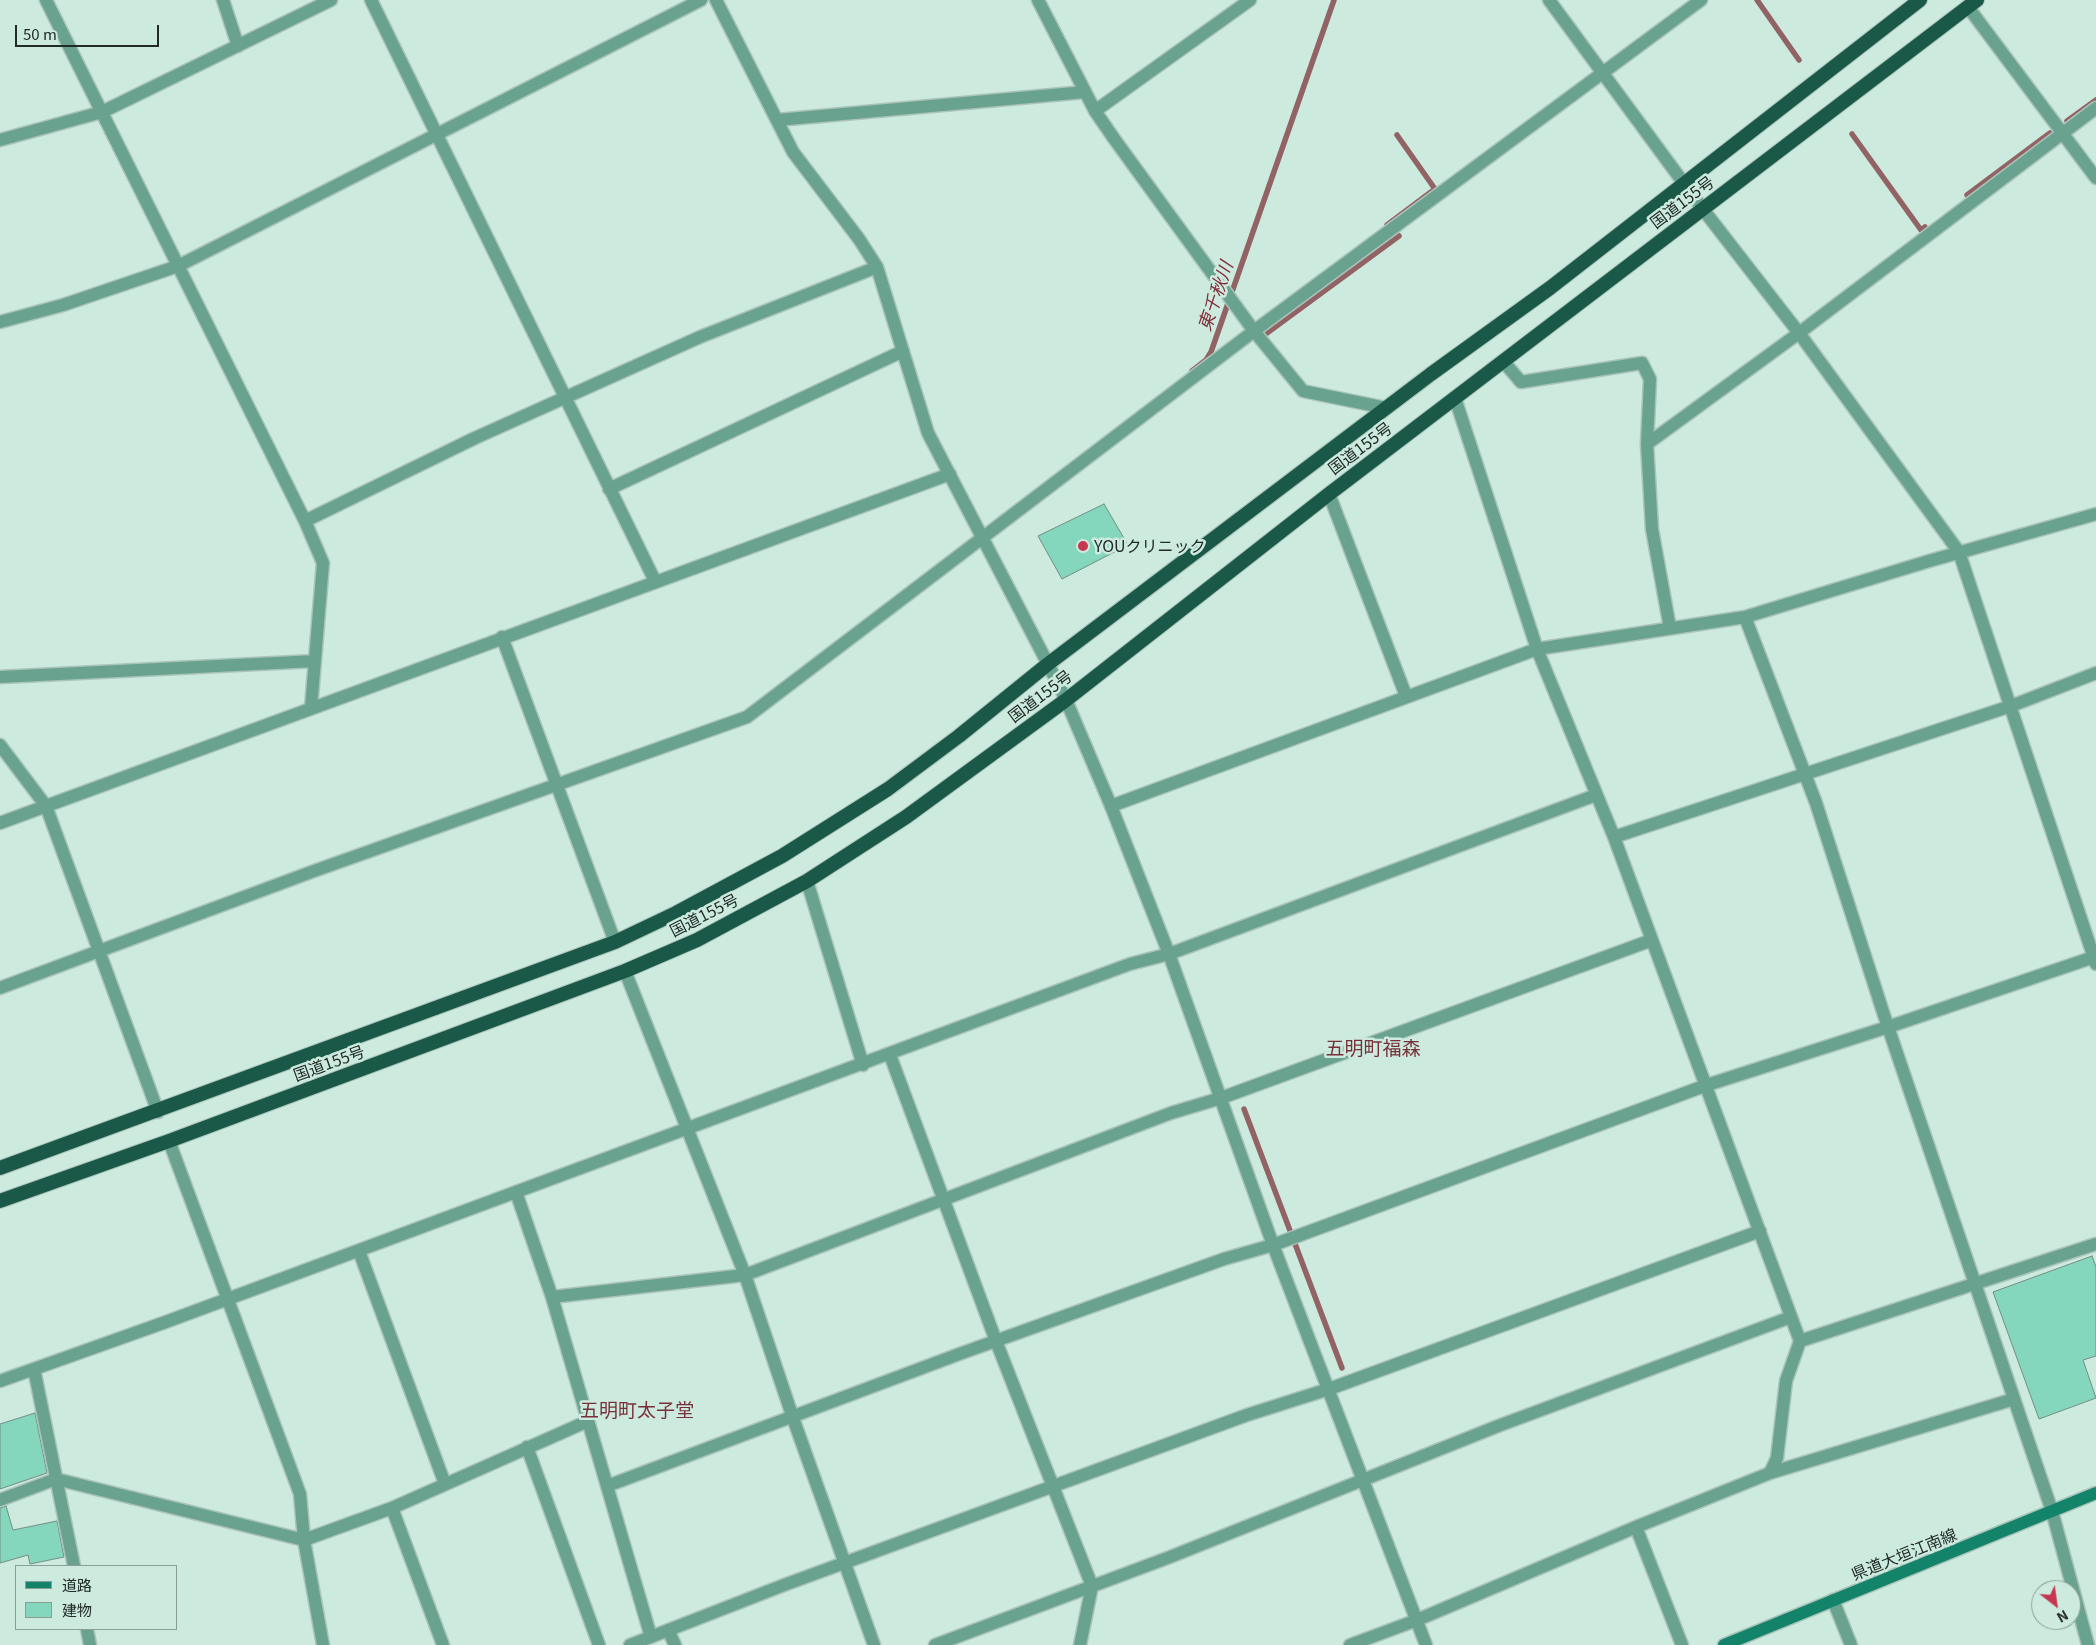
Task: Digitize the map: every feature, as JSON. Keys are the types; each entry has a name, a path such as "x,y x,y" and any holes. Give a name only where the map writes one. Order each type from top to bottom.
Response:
{"highway":[{"name":"国道155号","path":"0,1168 158,1112 616,942 676,914 782,856 888,789 959,736 1048,664 1386,408 1550,288 1920,0"},
{"name":"国道155号","path":"0,1201 169,1141 625,971 696,940 807,881 906,817 1066,700 1329,494 1972,3"}],"main road":[{"name":"県道大垣江南線","path":"1724,1645 2096,1493"}],"street":[{"path":"46,0 305,521 323,563 312,708"},
{"path":"223,0 238,46"},
{"path":"0,140 102,112 332,0"},
{"path":"371,0 655,581"},
{"path":"0,322 63,305 178,266 435,133 701,0"},
{"path":"716,0 793,152 859,239 877,267 928,433 1066,700 1111,806 1169,954 1273,1245 1426,1645"},
{"path":"1038,0 1095,111 1254,331 1303,391 1386,408"},
{"path":"1095,111 1250,0"},
{"path":"607,1486 996,1341 1224,1259 1273,1245 1707,1085 2095,960 1959,552 1799,333 1683,183 1549,0"},
{"path":"0,988 747,717 1254,331 1701,0"},
{"path":"1972,3 2096,178"},
{"path":"777,120 1085,92"},
{"path":"1647,444 1799,333 2096,108"},
{"path":"305,521 564,398 700,337 877,267"},
{"path":"609,489 903,350"},
{"path":"1504,361 1521,382 1642,363 1650,379 1647,444 1652,529 1670,628"},
{"path":"1455,398 1537,649 1614,837 1800,1341 1786,1381 1777,1458 1770,1473"},
{"path":"0,823 950,474"},
{"path":"1329,494 1406,696"},
{"path":"1111,806 1537,649 1745,617 1959,552 2096,514"},
{"path":"1745,617 1804,773 2052,1511 2088,1645"},
{"path":"502,637 616,942"},
{"path":"0,677 315,661"},
{"path":"1614,837 2011,706 2096,673"},
{"path":"0,745 46,806 158,1112"},
{"path":"0,1381 227,1300 890,1055 1130,964 1169,954 1596,795"},
{"path":"807,881 863,1065"},
{"path":"552,1297 745,1275 1171,1113 1221,1098 1652,940"},
{"path":"625,971 689,1129 745,1275 793,1418 874,1645"},
{"path":"890,1055 996,1341 1092,1586 1080,1645"},
{"path":"169,1141 300,1494 304,1540 323,1645"},
{"path":"516,1192 552,1297 651,1637"},
{"path":"630,1645 845,1563 1247,1415 1329,1389 1760,1231"},
{"path":"1800,1341 2096,1244"},
{"path":"359,1251 445,1484"},
{"path":"935,1645 1092,1586 1361,1479 1791,1317"},
{"path":"34,1368 74,1565"},
{"path":"1350,1645 1417,1620 1636,1527 1770,1473 2014,1399"},
{"path":"0,1500 56,1479 304,1540 392,1508 588,1421"},
{"path":"527,1447 599,1645"},
{"path":"392,1508 443,1645"},
{"path":"1636,1527 1682,1645"},
{"path":"1833,1600 1851,1645"},
{"path":"87,1630 90,1645"},
{"path":"668,1630 675,1645"}],"building":[{"path":"1104,504 1128,545 1062,579 1038,536"},
{"path":"2092,1256 2096,1267 2096,1356 2083,1360 2096,1398 2039,1419 1993,1292"},
{"path":"35,1413 47,1473 0,1489 0,1424"},
{"path":"6,1506 13,1530 57,1521 64,1557 30,1564 28,1555 0,1563 0,1508"}],"waterway":[{"name":"東千秋川","path":"1192,371 1206,360 1211,352 1334,0"},
{"path":"1757,0 1799,60"},
{"path":"2067,121 2096,100"},
{"path":"1967,195 2050,133"},
{"path":"1852,134 1921,230 1925,227"},
{"path":"1387,225 1435,189 1397,135"},
{"path":"1267,333 1399,236"},
{"path":"1244,1109 1342,1368"}],"place":[{"name":"YOUクリニック","path":"1083,546"}],"district":[{"name":"五明町福森","path":"1373,1048"},
{"name":"五明町太子堂","path":"637,1410"}]}
